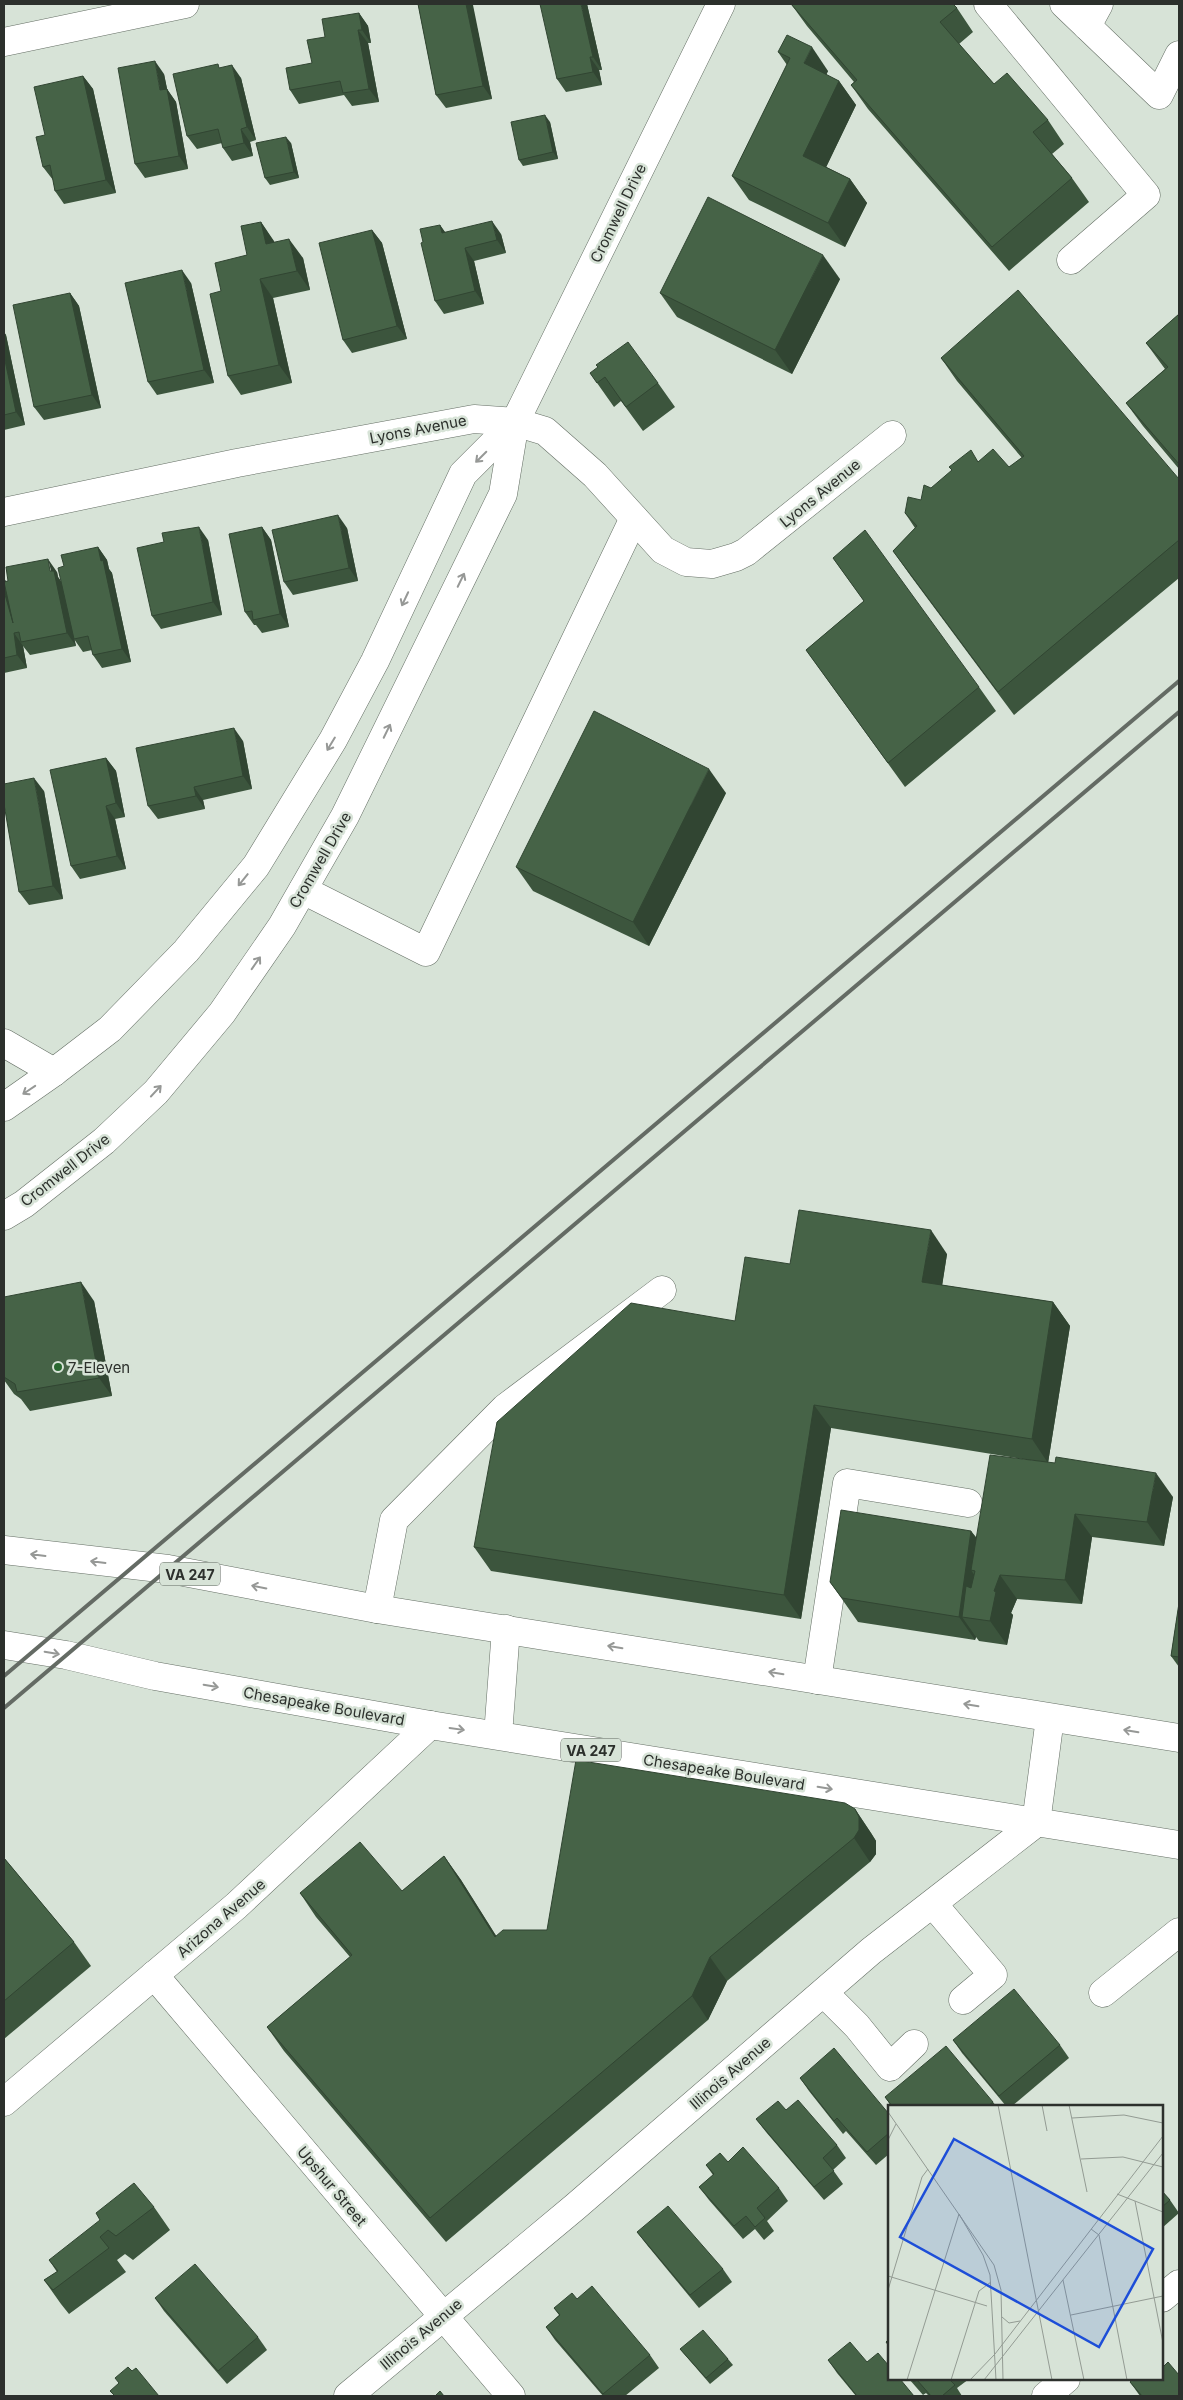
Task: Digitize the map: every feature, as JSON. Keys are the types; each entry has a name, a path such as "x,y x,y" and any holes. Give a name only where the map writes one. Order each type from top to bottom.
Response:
{"street":[{"path":"4,42 185,4"},
{"name":"Cromwell Drive","path":"4,1216 24,1204 104,1141 156,1092 222,1013 282,926 346,816 503,494 515,422 721,4"},
{"path":"988,4 1146,195 1071,260"},
{"path":"1064,4 1093,15 1159,95 1179,55"},
{"name":"Lyons Avenue","path":"4,512 236,463 474,419 515,422 545,431 595,476 663,550 686,562 712,564 746,552 892,435"},
{"name":"Cromwell Drive","path":"4,1107 110,1029 180,958 256,866 333,740 375,661 463,474 515,422"},
{"path":"302,890 426,952 634,518"},
{"path":"4,1043 54,1072"},
{"path":"377,1609 394,1520 505,1408 662,1290"},
{"path":"817,1680 847,1483 968,1502"},
{"name":"VA 247","path":"4,1550 168,1569 377,1609 1179,1738"},
{"path":"498,1735 506,1629"},
{"name":"Chesapeake Boulevard","path":"4,1646 66,1655 155,1676 430,1725 1179,1845"},
{"path":"1036,1823 1050,1718"},
{"name":"Arizona Avenue","path":"4,2102 236,1906 430,1725"},
{"name":"Illinois Avenue","path":"348,2396 575,2207 872,1951 1036,1823"},
{"path":"933,1904 993,1975 963,2000"},
{"path":"1103,1993 1179,1932"},
{"name":"Upshur Street","path":"154,1975 511,2396"},
{"path":"824,1993 857,2026 890,2067 914,2044"},
{"path":"1163,2297 1179,2284"},
{"path":"1046,2396 1065,2380"}],"building":[{"path":"418,4 466,4 483,86 436,95"},
{"path":"540,4 581,4 593,57 590,57 593,72 557,79"},
{"path":"791,4 953,4 957,8 940,22 994,84 1007,73 1048,120 1033,132 1072,178 992,247 851,85 857,80"},
{"path":"359,13 362,30 358,30 369,89 343,93 340,81 290,90 286,68 312,63 307,40 325,37 322,19"},
{"path":"787,35 812,47 804,63 839,81 803,156 850,179 828,223 732,176 790,58 778,52"},
{"path":"155,61 160,90 167,89 179,156 135,164 118,68"},
{"path":"218,64 219,68 232,65 247,127 241,129 244,143 223,148 218,129 187,136 173,74"},
{"path":"83,76 106,180 55,191 50,165 43,167 36,137 45,135 34,87"},
{"path":"545,115 553,152 519,160 511,122"},
{"path":"286,137 294,172 265,178 256,143"},
{"path":"708,197 823,255 775,350 660,293"},
{"path":"492,221 497,240 465,248 475,291 435,301 421,243 423,242 420,229 440,225 442,233"},
{"path":"261,222 266,244 289,239 297,271 260,279 279,365 228,376 210,294 221,291 215,263 247,255 241,226"},
{"path":"372,230 397,326 343,340 319,243"},
{"path":"182,270 204,370 148,382 125,283"},
{"path":"1018,290 1179,479 1179,540 998,692 893,551 917,526 905,513 908,497 921,500 924,485 931,488 952,470 949,467 971,450 978,462 993,449 1009,467 1024,456 941,358"},
{"path":"70,293 92,395 34,407 13,305"},
{"path":"1179,314 1179,464 1126,403 1168,367 1146,343"},
{"path":"628,342 658,383 626,407 605,377 597,383 590,373 598,367 596,365"},
{"path":"4,356 16,412 4,415"},
{"path":"338,515 349,568 284,582 272,530"},
{"path":"199,527 213,602 152,616 137,548 164,542 162,533"},
{"path":"262,527 280,614 253,620 252,611 245,612 229,534"},
{"path":"865,530 979,687 888,763 806,650 864,601 833,558"},
{"path":"98,547 101,561 103,560 122,649 93,655 88,636 74,639 58,568 64,566 61,555"},
{"path":"48,559 50,571 54,571 67,633 21,642 19,632 14,633 17,655 4,658 4,591 13,623 4,582 8,581 6,567"},
{"path":"594,711 709,769 633,922 516,867"},
{"path":"234,728 243,776 194,787 196,796 148,806 136,748"},
{"path":"106,758 116,803 106,806 117,856 71,866 50,770"},
{"path":"34,778 53,886 19,892 4,804 4,784"},
{"path":"799,1210 931,1230 922,1282 1053,1302 1032,1439 814,1405 784,1595 474,1547 497,1422 631,1303 735,1321 745,1257 790,1264"},
{"name":"7-Eleven","path":"81,1282 99,1378 17,1392 15,1384 4,1377 4,1297"},
{"path":"990,1455 1055,1463 1056,1457 1156,1473 1147,1522 1075,1514 1065,1580 1000,1575 994,1591 996,1592 990,1621 962,1617 966,1586 971,1588 975,1571 971,1570"},
{"path":"841,1510 971,1531 959,1617 842,1598 830,1582"},
{"path":"1179,1603 1179,1657 1171,1656"},
{"path":"576,1760 845,1803 855,1809 859,1817 859,1830 854,1838 710,1957 692,1996 430,2218 267,2027 352,1955 300,1893 360,1842 402,1891 444,1856 495,1937 503,1930 547,1930"},
{"path":"4,1858 74,1942 4,2001"},
{"path":"1014,1989 1060,2045 999,2096 953,2040"},
{"path":"946,2046 993,2102 989,2105 891,2105 885,2097"},
{"path":"834,2048 888,2113 888,2134 867,2152 837,2118 834,2121 800,2078"},
{"path":"798,2100 837,2145 823,2158 834,2171 814,2187 756,2119 778,2101 786,2110"},
{"path":"743,2147 779,2188 757,2208 765,2218 755,2227 746,2216 734,2226 699,2187 714,2174 706,2165 720,2153 728,2162"},
{"path":"134,2183 154,2207 116,2236 108,2230 100,2237 109,2248 53,2290 44,2280 58,2271 49,2260 100,2220 96,2213"},
{"path":"1163,2192 1170,2200 1163,2206"},
{"path":"668,2206 723,2269 690,2295 637,2232"},
{"path":"195,2264 258,2337 218,2371 155,2298"},
{"path":"592,2286 650,2355 603,2394 546,2327 560,2315 554,2308 572,2293 577,2299"},
{"path":"703,2330 728,2359 706,2378 680,2349"},
{"path":"850,2342 867,2362 878,2353 888,2365 888,2380 901,2380 914,2396 857,2396 828,2360"},
{"path":"1168,2362 1179,2375 1179,2396 1142,2396 1130,2382 1132,2380 1163,2380 1163,2367"},
{"path":"128,2367 132,2371 136,2368 159,2396 115,2396 110,2391 119,2383 115,2378"},
{"path":"917,2380 950,2380 955,2385 942,2396 931,2396"},
{"path":"440,2391 444,2396 435,2396"}],"railway":[{"path":"4,1676 1179,681"},
{"path":"4,1708 1179,712"}],"place":[{"name":"7-Eleven","path":"58,1367"}]}
